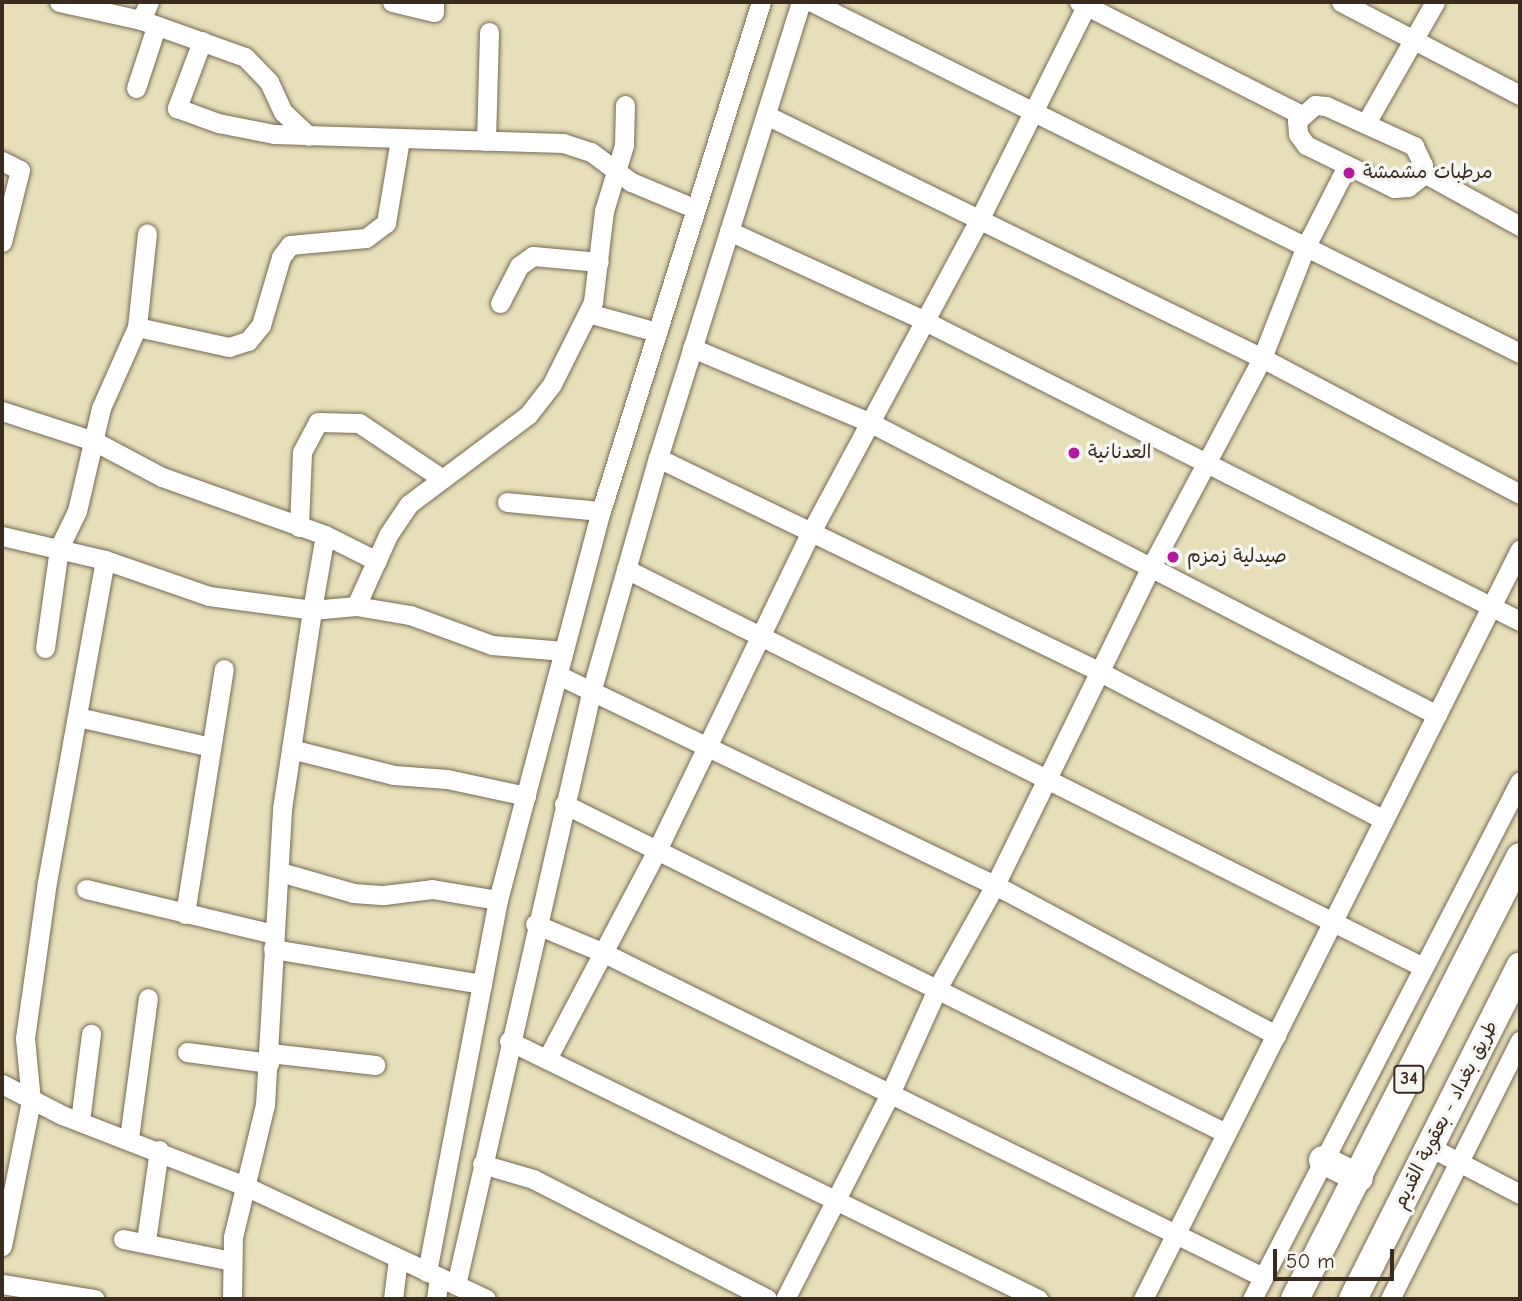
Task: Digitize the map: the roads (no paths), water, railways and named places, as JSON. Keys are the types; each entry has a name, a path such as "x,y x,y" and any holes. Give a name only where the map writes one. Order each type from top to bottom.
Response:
{"highway":[{"name":"34","path":"1295,1299 1359,1178 1520,857"},
{"name":"طريق بغداد - بعقوبة القديم","path":"1353,1299 1520,967"},
{"path":"1323,1160 1359,1178"}],"street":[{"path":"59,2 149,16 202,41 245,57 269,82 283,111 309,136"},
{"path":"392,2 434,12 434,2"},
{"path":"436,1299 482,984 498,900 601,511 761,2"},
{"path":"441,1278 482,1164 535,925 592,689 658,458 801,2"},
{"path":"812,2 1033,109 1305,248 1520,353"},
{"path":"1341,2 1520,95"},
{"path":"1366,124 1435,2"},
{"path":"548,1057 658,848 811,532 979,220 1084,3 1300,114"},
{"path":"136,89 149,16"},
{"path":"486,141 489,32"},
{"path":"202,41 177,108 218,123 309,136 563,143 591,152 617,172 696,209"},
{"path":"1321,105 1414,146 1422,158 1422,172 1408,187 1394,188 1347,166 1301,140 1297,127 1300,114 1321,105"},
{"path":"356,606 409,503 528,415 552,384 588,313 599,262 604,211 617,172 625,106"},
{"path":"766,115 1262,358 1520,494"},
{"path":"137,327 229,347 248,341 261,325 281,257 290,244 366,238 386,223 400,139"},
{"path":"2,161 20,170 2,242"},
{"path":"785,1299 889,1096 938,988 995,885 1151,567 1262,358 1305,248 1347,166"},
{"path":"1422,172 1520,226"},
{"path":"729,232 923,320 1206,466 1520,621"},
{"path":"45,648 59,548 77,511 110,382 137,327 147,234"},
{"path":"500,303 519,266 533,256 599,262"},
{"path":"588,313 657,332"},
{"path":"692,348 869,422 1437,715"},
{"path":"2,411 94,441 162,477 325,535 377,561"},
{"path":"299,527 302,452 318,422 359,423 441,478"},
{"path":"658,458 1100,672 1384,820"},
{"path":"507,502 601,511"},
{"path":"232,1299 233,1237 265,1105 270,1058 273,942 291,749 325,535"},
{"path":"2,537 105,559 209,596 312,610 356,606 410,615 492,645 564,651"},
{"path":"1143,1299 1520,549"},
{"path":"2,1246 32,1101 25,1038 47,883 105,559"},
{"path":"626,569 759,639 1048,777 1423,967"},
{"path":"185,914 224,669"},
{"path":"558,675 592,689 995,885 1276,1035"},
{"path":"78,717 211,747"},
{"path":"291,749 394,775 447,779 526,796"},
{"path":"1252,1299 1520,781"},
{"path":"564,804 658,848 1226,1133"},
{"path":"280,872 353,893 432,889 498,900"},
{"path":"86,888 185,914 273,942 482,984"},
{"path":"535,925 604,953 889,1096 1263,1277"},
{"path":"129,1138 148,998"},
{"path":"80,1121 91,1034"},
{"path":"509,1041 548,1057 1038,1299"},
{"path":"1390,1299 1520,1041"},
{"path":"187,1052 375,1065"},
{"path":"2,1084 32,1101 245,1186 486,1299"},
{"path":"1430,1147 1520,1194"},
{"path":"146,1241 159,1150"},
{"path":"482,1164 533,1180 767,1299"},
{"path":"123,1239 146,1241 232,1261"},
{"path":"393,1299 398,1258"},
{"path":"2,1284 95,1299"}],"place":[{"name":"مرطبات مشمشة","path":"1349,173"},
{"name":"العدنانية","path":"1074,453"},
{"name":"صيدلية زمزم","path":"1173,557"}]}
